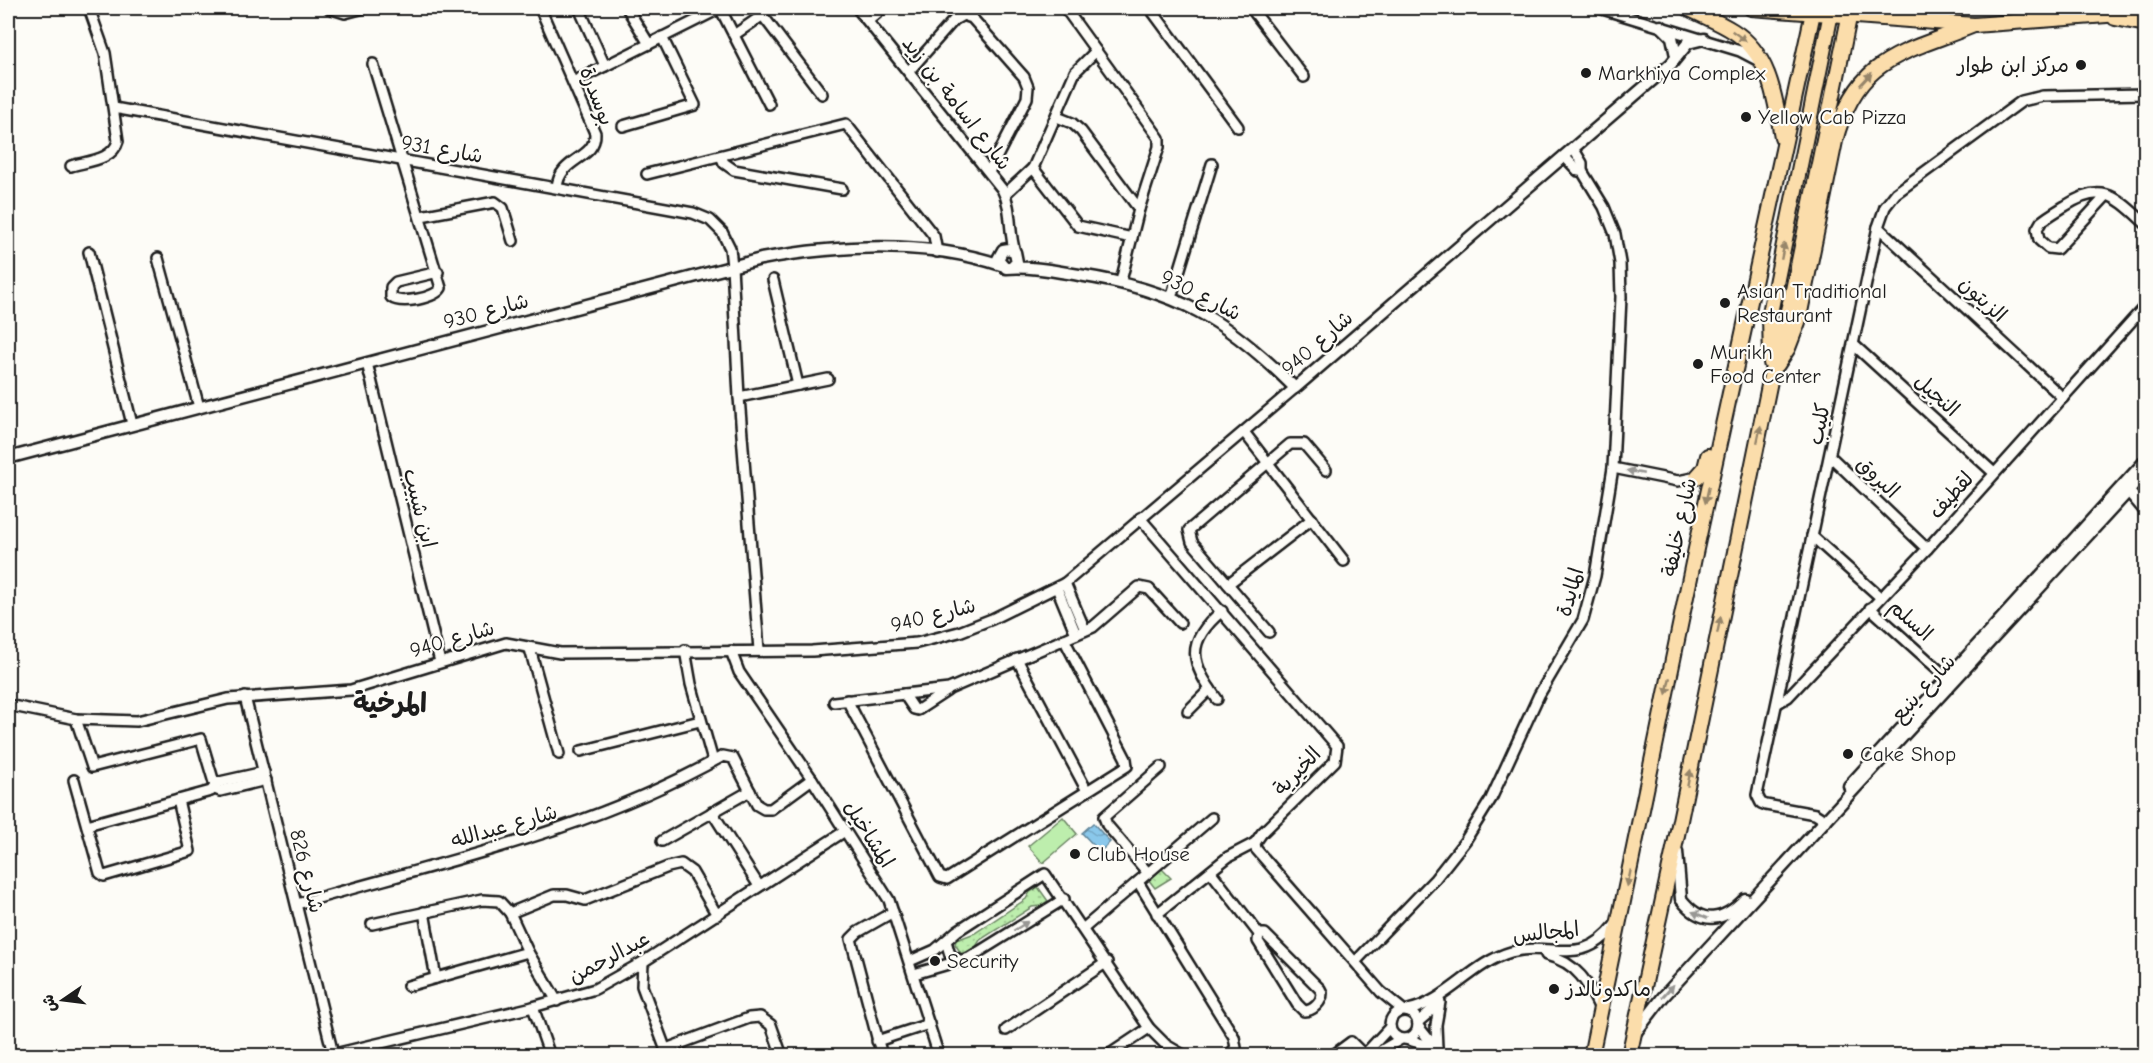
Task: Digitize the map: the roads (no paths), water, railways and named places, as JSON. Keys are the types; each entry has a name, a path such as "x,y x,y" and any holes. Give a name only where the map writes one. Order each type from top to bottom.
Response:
{"main road":[{"path":"1688,8 1734,32 1747,42 1764,63 1771,81 1783,141"},
{"path":"1751,8 1831,10 1974,25 2145,12"},
{"path":"1629,1056 1677,835 1772,371 1795,284 1831,10"},
{"path":"1772,371 1769,343 1770,313 1831,10"},
{"name":"شارع خليفة","path":"1591,1056 1783,141 1831,10"},
{"path":"2111,16 2128,22 2145,24"},
{"path":"1772,371 1788,348 1796,329 1835,141 1843,116 1853,96 1867,77 1892,57 1974,25"},
{"path":"1697,477 1705,468 1733,377"}],"street":[{"path":"71,166 108,155 116,149 118,136 105,53 90,8"},
{"path":"329,8 345,13 364,8"},
{"name":"بوسدرة","path":"540,8 595,137 590,149 562,170 558,188"},
{"path":"579,8 605,66"},
{"path":"627,8 649,44"},
{"path":"573,82 649,44 705,11 721,8 769,104"},
{"name":"شارع اسامة بن زيد","path":"857,8 1005,194 1010,214 1011,261"},
{"path":"868,21 883,8"},
{"path":"1065,8 1159,138 1159,147 1139,209 1121,281"},
{"path":"1150,8 1238,127"},
{"path":"1251,8 1304,77"},
{"path":"1599,8 1704,39 1764,63"},
{"path":"734,35 760,11 822,94"},
{"path":"909,71 954,20 963,15 972,18 1024,77 1028,87 1027,98 989,172"},
{"path":"1661,26 1672,37 1676,56"},
{"path":"623,126 695,105 662,37"},
{"name":"شارع 940","path":"8,705 76,719 137,721 212,702 351,690 506,643 560,653 870,648 916,643 959,632 1024,606 1061,586 1244,432 1671,64 1688,43 1704,39"},
{"path":"1005,194 1033,168 1075,72 1096,51"},
{"path":"373,64 421,216 438,272 441,288 438,292 400,301 391,297 391,287 396,282 438,272"},
{"name":"كليب","path":"1823,819 1766,805 1759,799 1758,790 1878,226 1885,207 1896,193 2022,101 2043,96 2145,94"},
{"name":"شارع 931","path":"114,108 701,216 722,232 730,248 732,266 739,397 759,650"},
{"path":"1057,117 1072,123 1081,131 1139,209"},
{"path":"647,174 846,124 934,236 937,252"},
{"name":"المايدة","path":"1356,961 1435,879 1465,841 1491,800 1539,695 1583,620 1595,576 1613,468 1620,358 1620,263 1610,219 1582,171 1582,163 1573,148"},
{"path":"721,156 724,163 734,170 842,189"},
{"name":"المايدة","path":"1564,156 1578,171 1582,171"},
{"path":"1171,298 1212,164"},
{"path":"1033,168 1078,226 1132,238"},
{"path":"2107,195 2058,249 2048,248 2039,240 2037,229 2044,219 2085,194 2107,195 2123,204 2145,224"},
{"path":"421,216 495,202 503,208 513,241"},
{"name":"الزيتون","path":"1878,226 2063,398"},
{"name":"شارع اسامة بن زيد","path":"1001,252 1010,230"},
{"name":"شارع 930","path":"8,458 732,266 788,254 843,249 937,252 1011,261 1036,268 1121,281 1171,298 1232,331 1295,388"},
{"path":"89,252 132,424"},
{"path":"1001,252 998,259 1011,261"},
{"name":"شارع 930","path":"981,258 1001,252"},
{"path":"158,258 199,407"},
{"path":"773,280 798,386"},
{"name":"لقطيف","path":"1778,703 1788,697 1927,549 2145,305"},
{"path":"2137,314 2145,322"},
{"name":"النجيل","path":"1854,345 1994,473"},
{"name":"ابن شبيب","path":"366,363 440,662"},
{"path":"739,397 828,379"},
{"path":"1244,432 1344,561"},
{"path":"1269,632 1190,540 1189,530 1290,444 1304,444 1326,470"},
{"name":"البروق","path":"1830,456 1927,549"},
{"name":"شارع ينبع","path":"1950,680 2114,508 2145,460"},
{"path":"1613,468 1678,481 1697,477"},
{"name":"شارع ينبع","path":"1633,1038 1663,998 1762,886 2125,488 2145,472"},
{"path":"2125,488 2144,510"},
{"path":"2114,508 2144,510"},
{"name":"الخيرية","path":"1140,518 1335,742 1338,751 1335,760 1262,832 1255,843"},
{"path":"1228,584 1312,519"},
{"name":"السلم","path":"1812,536 1880,597"},
{"path":"1061,586 1085,630"},
{"path":"1061,586 1076,634"},
{"path":"904,694 914,709 918,710 949,689 1085,630 1101,621 1132,592 1144,586 1180,623"},
{"name":"السلم","path":"1870,608 1950,680"},
{"path":"1217,699 1200,675 1195,660 1196,642 1200,632 1222,611"},
{"path":"847,700 943,879 951,878 1125,769 1127,763 1064,639"},
{"path":"530,649 559,754"},
{"path":"685,650 700,721 713,761 723,756 730,756 757,805 767,810 812,779"},
{"name":"المشاخيل","path":"731,651 739,672 812,779 882,888 893,912 939,1056"},
{"path":"1017,659 1087,791"},
{"path":"834,702 949,689"},
{"path":"1188,711 1210,689"},
{"name":"شارع 826","path":"245,698 297,904 329,1055"},
{"path":"76,719 92,767 201,739 215,786 220,791 265,776"},
{"path":"581,751 700,721"},
{"name":"شارع عبدالله","path":"297,904 577,823 606,813 713,761"},
{"path":"1148,873 1107,825 1104,817 1161,767"},
{"path":"74,780 101,875 188,853 190,844 178,800"},
{"path":"87,825 178,800 215,786"},
{"path":"662,841 750,791"},
{"path":"712,812 759,886"},
{"path":"1084,928 1212,818"},
{"name":"عبدالرحمن","path":"329,1055 582,994 643,962 845,831"},
{"name":"شارع ينبع","path":"1677,835 1678,885 1681,899 1697,916 1708,919 1728,914 1762,886"},
{"path":"1157,914 1245,846 1255,843 1258,854 1356,961 1381,992 1416,1017 1418,1024 1439,1052"},
{"path":"510,913 560,894 585,900 681,864 692,872 717,915"},
{"path":"1211,872 1259,933 1265,934 1320,989 1321,1000 1311,1009 1304,1011 1297,1004 1258,941 1259,933"},
{"path":"909,961 927,955 1041,874 1048,877 1064,899 1149,1028 1166,1046 1185,1056"},
{"path":"1138,882 1234,1037 1236,1048 1228,1056"},
{"path":"914,974 961,961 977,954 1064,899"},
{"path":"372,924 489,900 499,902 510,913 528,952 557,1001"},
{"path":"424,912 435,978"},
{"path":"882,1056 851,939 858,932 893,912"},
{"name":"المجالس","path":"1406,1010 1429,1003 1503,955 1533,949 1566,952 1582,950 1600,940 1621,917"},
{"path":"946,941 951,955 961,961"},
{"path":"408,986 528,952"},
{"name":"المجالس","path":"1418,1024 1440,1002 1496,965 1533,954 1554,957 1575,968 1588,984 1601,1011"},
{"path":"643,962 640,978 644,994 667,1052 749,1018 760,1017 771,1025 782,1056"},
{"path":"1006,1030 1107,962"},
{"path":"622,975 634,982 644,994"},
{"path":"1381,992 1393,1035 1439,1052"},
{"path":"1439,1052 1436,1025 1440,1002"},
{"path":"533,1007 550,1056"},
{"path":"1332,1056 1351,1042 1363,1055 1390,1023 1395,1013 1406,1010"},
{"path":"877,1041 929,1024"},
{"path":"1372,1056 1414,1035 1418,1024"},
{"path":"1107,1056 1149,1028"}],"water":[{"path":"1093,823 1110,842 1100,852 1082,833"}],"place":[{"name":"مركز ابن طوار","path":"2081,65"},
{"name":"Markhiya Complex","path":"1586,73"},
{"name":"Yellow Cab Pizza","path":"1746,117"},
{"name":"Asian Traditional Restaurant","path":"1725,303"},
{"name":"Murikh Food Center","path":"1698,364"},
{"name":"Cake Shop","path":"1848,754"},
{"name":"Club House","path":"1075,854"},
{"name":"Security","path":"935,961"},
{"name":"ماكدونالدز","path":"1554,989"}],"district":[{"name":"المرخية","path":"390,703"}]}
